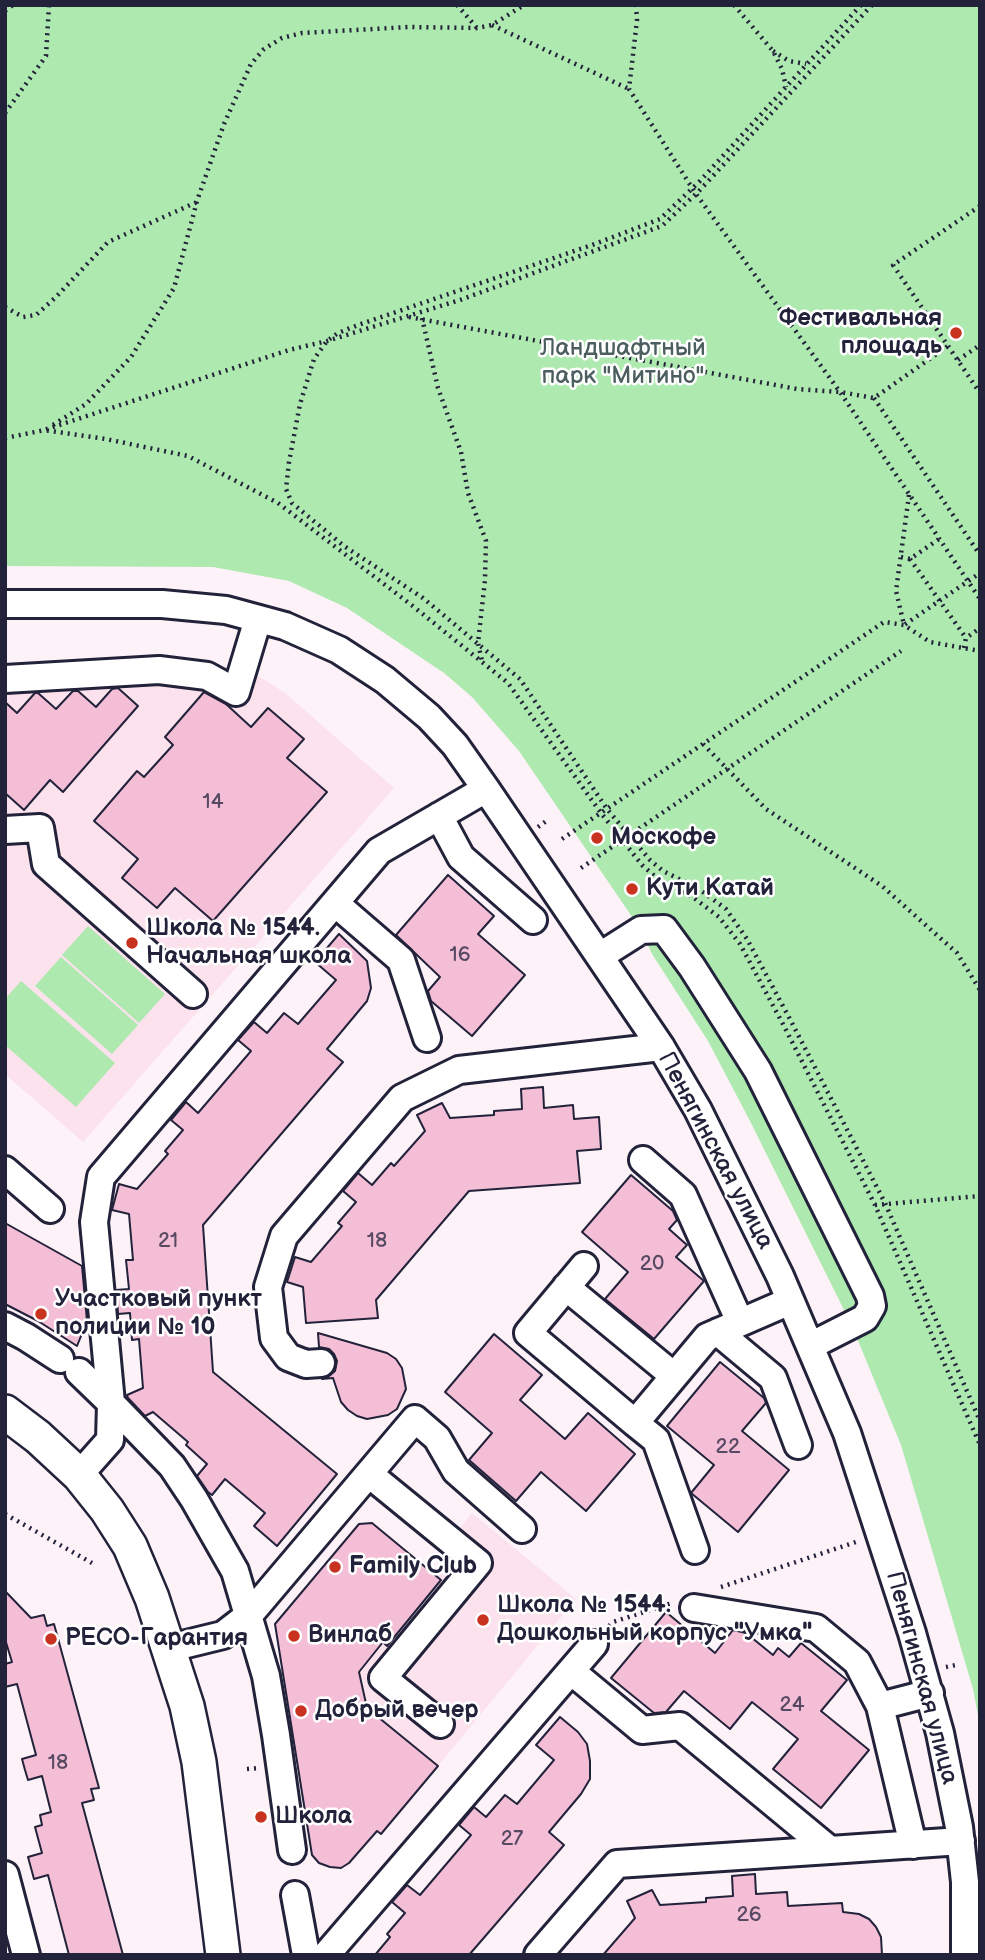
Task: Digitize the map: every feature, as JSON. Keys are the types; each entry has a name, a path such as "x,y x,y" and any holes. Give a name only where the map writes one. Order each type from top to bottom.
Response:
{"main road":[{"path":"5,1412 38,1437 79,1475 107,1510 130,1546 152,1598 187,1706 199,1762 223,1955"}],"street":[{"name":"Пенягинская улица","path":"5,604 162,604 226,610 285,626 339,650 385,680 429,716 455,745 661,1047 698,1110 810,1346 851,1446 908,1620 940,1733 961,1841 965,1882 965,1955"},
{"path":"5,679 159,670 208,676 236,692 258,619"},
{"path":"79,1475 110,1440 111,1403 94,1222 101,1177 379,851 486,789"},
{"path":"439,816 461,857 533,920"},
{"path":"5,830 40,828 46,864 193,994"},
{"path":"335,902 401,960 427,1038"},
{"path":"600,956 641,930 664,929 692,967 758,1071 870,1296 872,1306 865,1318 810,1346"},
{"path":"321,1363 306,1364 288,1356 274,1338 268,1287 284,1236 402,1098 458,1070 661,1047"},
{"path":"643,1160 683,1195 729,1327 773,1378 798,1445"},
{"path":"5,1170 50,1209"},
{"path":"584,1266 528,1333 656,1440 695,1550"},
{"path":"566,1287 674,1376"},
{"path":"635,1423 707,1337 790,1301"},
{"path":"5,1326 70,1366 111,1403 172,1466 235,1571 266,1676 292,1850"},
{"path":"170,1648 223,1635 250,1615 415,1419 437,1438 456,1471 522,1529"},
{"path":"369,1474 478,1563 383,1678 440,1724"},
{"path":"694,1608 816,1628 857,1662 880,1706 913,1845"},
{"path":"326,1955 594,1644"},
{"path":"570,1671 642,1730 680,1726 830,1850"},
{"path":"880,1706 929,1693"},
{"path":"538,1955 617,1864 961,1841"},
{"path":"5,1875 26,1955"},
{"path":"295,1895 306,1955"}],"path":[{"path":"5,11 13,5"},
{"path":"5,113 46,56 49,5"},
{"path":"457,5 477,28"},
{"path":"44,430 86,404 131,358 174,288 197,201 224,124 251,64 264,49 282,38 302,33 409,27 477,28 492,25 524,5"},
{"path":"629,89 637,20 636,5"},
{"path":"734,5 773,51 782,69 786,87"},
{"path":"5,438 44,430 289,350 460,300 662,226 861,5"},
{"path":"872,5 694,191 660,219 644,227 358,325 327,341 314,359 300,404 286,489 292,503 344,546 423,598 520,680 607,809 650,860 663,871 699,889 726,909 747,939 885,1203 980,1421"},
{"path":"492,25 629,89 694,191 840,392 980,599"},
{"path":"773,51 789,61 806,64"},
{"path":"5,307 23,317 36,315 108,242 197,201"},
{"path":"980,206 893,265 980,393"},
{"path":"404,316 797,389 874,398 948,346"},
{"path":"422,318 438,388 460,452 468,493 486,541 478,643 482,662"},
{"path":"958,360 980,345"},
{"path":"874,398 980,555"},
{"path":"44,430 106,439 188,456 278,503 508,683 621,841 642,865 658,879 694,898 719,917 740,944 875,1205 980,1445"},
{"path":"904,625 896,591 909,495"},
{"path":"910,559 939,539"},
{"path":"901,557 910,559 966,638"},
{"path":"904,625 980,573"},
{"path":"562,839 884,622 904,625 930,642 980,650"},
{"path":"964,648 966,638 980,628"},
{"path":"581,868 901,651"},
{"path":"703,744 766,809 882,886 957,953 980,990"},
{"path":"875,1205 980,1196"},
{"path":"5,1514 92,1563"}],"shaded area":[{"name":"Школа № 1544. Начальная школа","path":"174,660 216,664 260,677 286,694 394,788 83,1142 5,1074 5,669"},
{"name":"Школа № 1544. Дошкольный корпус \"Умка\"","path":"472,1513 576,1599 438,1766 373,1713 369,1717 359,1672 383,1642 388,1645 441,1581 433,1573 445,1558 442,1550"}],"green space":[{"name":"Ландшафтный парк \"Митино\"","path":"5,5 980,5 980,1726 973,1689 901,1445 852,1326 708,1041 652,954 641,930 519,751 472,697 444,673 347,608 289,581 213,567 5,566"},
{"path":"88,926 165,994 139,1023 62,955"},
{"path":"61,957 138,1025 112,1054 35,986"},
{"path":"21,981 115,1063 76,1107 5,1045 5,999"}],"building":[{"path":"118,688 138,706 63,792 50,780 24,810 5,793 5,702 17,713 38,693 56,709 73,691 78,691 96,707 112,689"},
{"path":"204,692 226,704 251,727 268,708 304,739 287,758 327,792 213,921 175,888 157,908 122,878 138,859 94,821 137,771 144,777 173,745 165,737"},
{"path":"448,875 494,916 478,934 525,975 472,1036 431,1001 428,991 440,977 396,935"},
{"path":"339,934 367,961 371,988 367,1001 327,1049 343,1062 203,1225 213,1372 337,1474 277,1546 254,1526 265,1513 225,1479 212,1495 208,1492 197,1476 207,1464 186,1445 188,1442 153,1412 145,1416 128,1398 127,1395 143,1388 139,1339 132,1340 130,1313 118,1314 116,1290 129,1289 126,1260 133,1260 129,1214 112,1210 119,1184 137,1189 168,1154 165,1151 183,1130 171,1120 186,1102 198,1113 251,1051 238,1040 254,1022 267,1033 284,1013 298,1024 336,980 315,962"},
{"path":"543,1087 544,1108 573,1105 574,1119 599,1117 601,1149 577,1151 580,1183 469,1191 376,1300 378,1318 306,1323 303,1287 287,1282 295,1257 311,1262 342,1226 338,1223 356,1202 343,1191 358,1173 372,1185 391,1163 394,1166 425,1131 417,1115 442,1103 450,1118 494,1115 494,1111 522,1109 521,1089"},
{"path":"631,1175 673,1211 677,1220 669,1229 687,1245 676,1257 704,1281 654,1339 605,1299 628,1272 582,1232"},
{"path":"5,1223 82,1266 87,1321 77,1346 5,1304"},
{"path":"318,1333 387,1353 396,1359 402,1368 406,1389 397,1409 388,1415 367,1419 348,1410 341,1402 333,1378 322,1379 335,1371 337,1361 329,1349 319,1347"},
{"path":"494,1334 542,1375 520,1400 565,1439 588,1413 635,1454 586,1511 541,1472 516,1501 469,1460 492,1433 445,1392"},
{"path":"720,1362 764,1398 766,1403 742,1431 789,1470 738,1532 691,1493 714,1465 667,1426"},
{"path":"372,1523 441,1580 387,1646 383,1642 359,1672 367,1708 438,1766 381,1834 377,1831 349,1863 341,1868 330,1867 319,1863 312,1855 275,1624 359,1524"},
{"path":"5,1591 31,1618 44,1615 47,1626 54,1624 99,1788 91,1789 94,1800 82,1803 123,1955 69,1955 48,1875 34,1879 28,1857 42,1853 35,1827 42,1825 40,1815 51,1812 42,1776 28,1780 22,1759 36,1755 17,1684 5,1687 5,1664 12,1662 5,1639"},
{"path":"666,1612 715,1653 733,1630 746,1633 773,1655 778,1648 789,1657 801,1643 847,1680 821,1711 869,1750 821,1808 773,1769 798,1739 752,1702 730,1729 684,1691 666,1712 654,1713 611,1678"},
{"path":"560,1717 578,1732 587,1744 590,1761 590,1779 549,1832 564,1845 469,1955 375,1955 390,1937 387,1934 405,1913 392,1902 407,1885 420,1895 471,1835 459,1825 474,1807 486,1817 505,1795 517,1804 554,1760 536,1745"},
{"path":"755,1874 756,1894 787,1892 788,1906 842,1903 843,1912 859,1914 869,1919 881,1937 882,1955 603,1955 635,1918 627,1901 652,1890 660,1905 706,1902 706,1898 733,1896 732,1876"}],"place":[{"name":"Фестивальная площадь","path":"956,333"},
{"name":"Москофе","path":"597,838"},
{"name":"Кути Катай","path":"632,889"},
{"name":"Школа № 1544. Начальная школа","path":"132,943"},
{"name":"Участковый пункт полиции № 10","path":"41,1314"},
{"name":"Family Club","path":"335,1567"},
{"name":"Школа № 1544. Дошкольный корпус \"Умка\"","path":"483,1620"},
{"name":"Винлаб","path":"294,1636"},
{"name":"РЕСО-Гарантия","path":"51,1639"},
{"name":"Добрый вечер","path":"301,1711"},
{"name":"Школа","path":"261,1817"}]}
